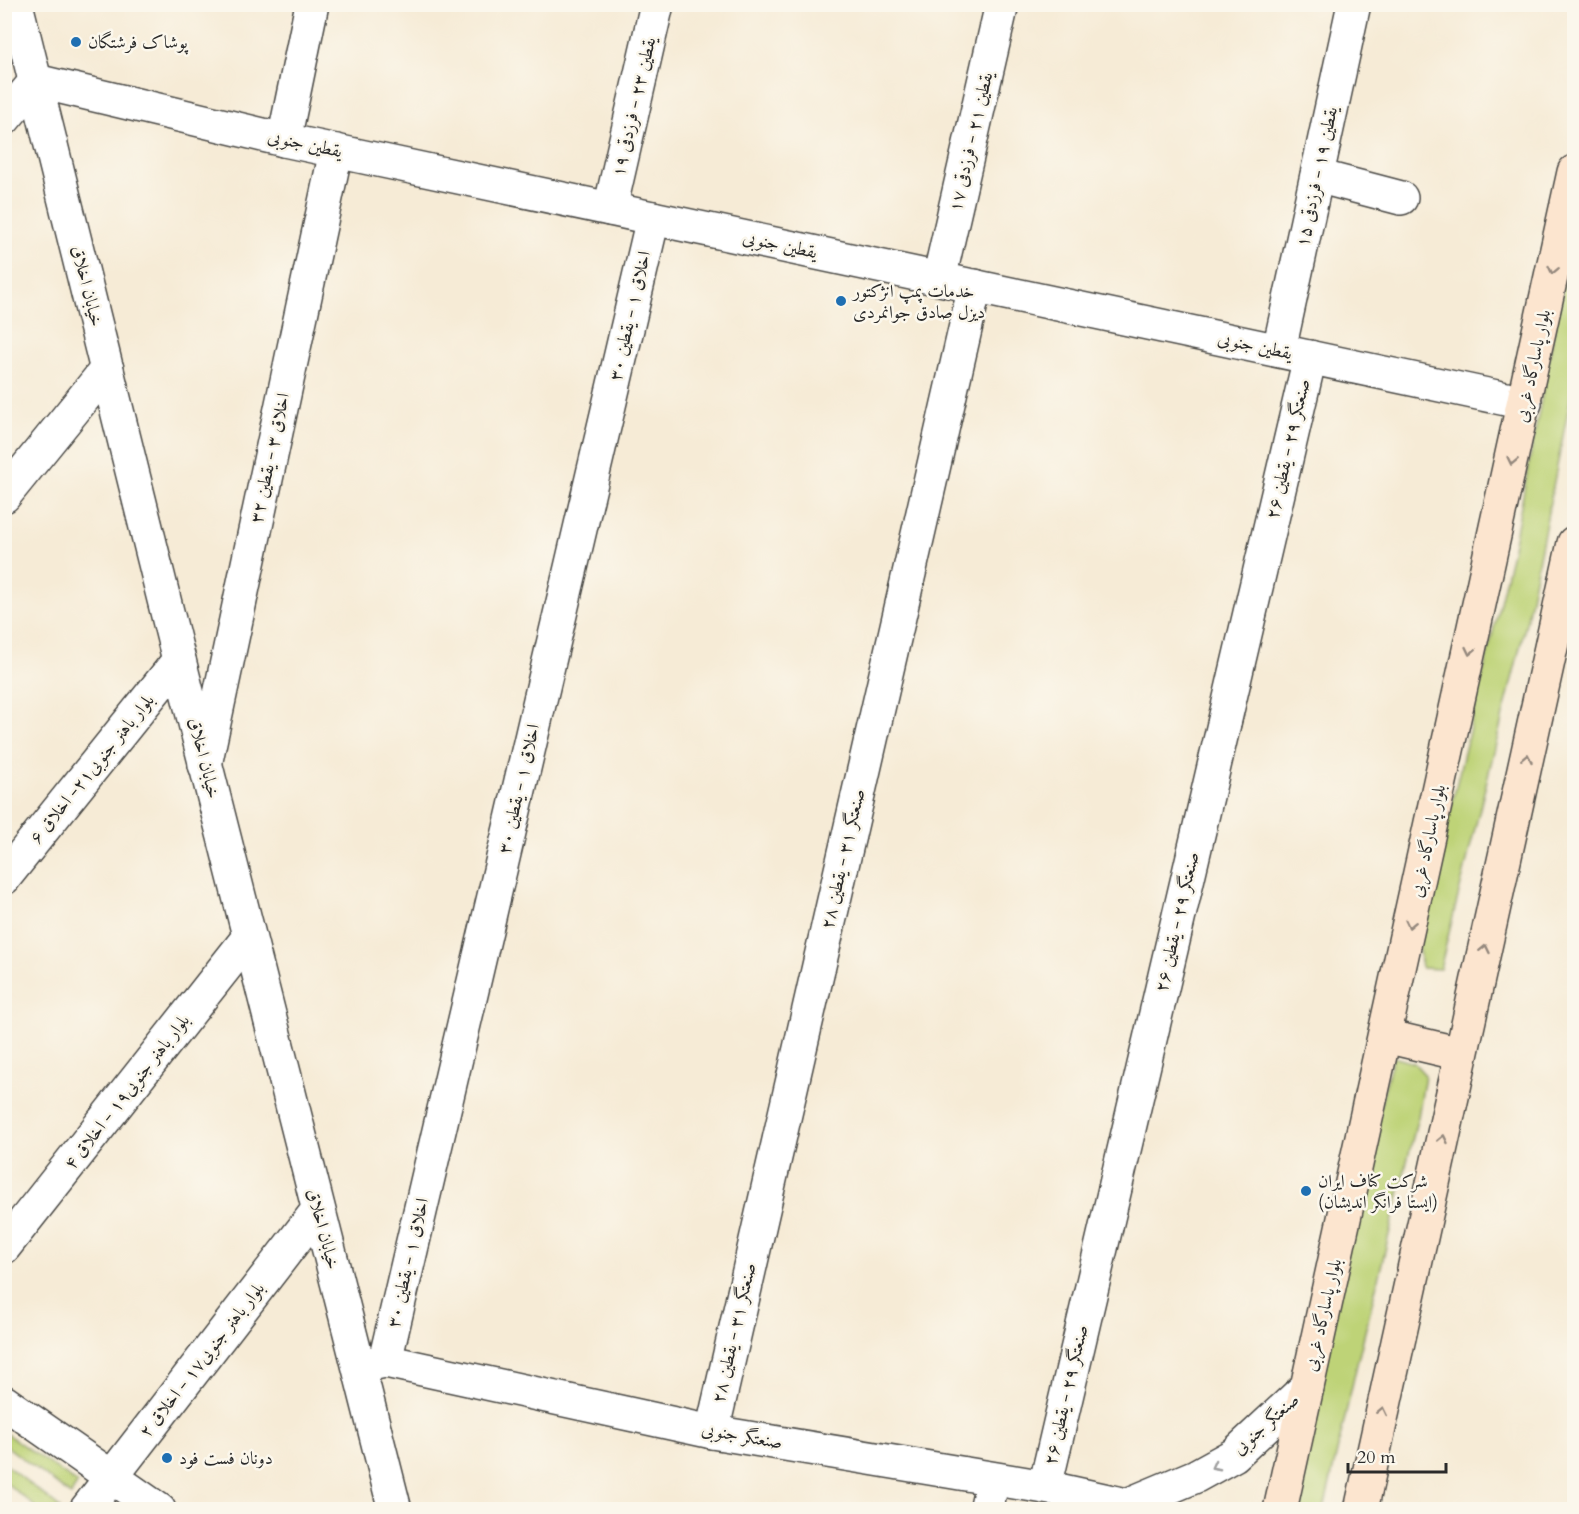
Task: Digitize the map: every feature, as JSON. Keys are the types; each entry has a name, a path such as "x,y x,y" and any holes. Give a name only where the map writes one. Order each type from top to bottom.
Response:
{"main road":[{"name":"بلوار پاسارگاد غربی","path":"1280,1509 1575,172"},
{"path":"1361,1509 1575,543"},
{"path":"1385,1036 1461,1054"}],"street":[{"name":"خیابان اخلاق","path":"16,4 318,1210 372,1364 395,1509"},
{"path":"284,140 312,4"},
{"name":"یقطین ۲۳ - فرزدقی ۱۹","path":"610,210 657,4"},
{"name":"یقطین ۲۱ - فرزدقی ۱۷","path":"939,279 1002,4"},
{"name":"یقطین ۱۹ - فرزدقی ۱۵","path":"1294,354 1317,176 1354,4"},
{"path":"4,119 36,81"},
{"name":"یقطین جنوبی","path":"36,81 284,140 1525,404"},
{"name":"اخلاق ۳ - یقطین ۳۲","path":"205,765 336,151"},
{"path":"1317,176 1401,198"},
{"name":"اخلاق ۱ - یقطین ۳۰","path":"372,1364 653,218"},
{"name":"صنعتگر ۳۱ - یقطین ۲۸","path":"712,1432 975,286"},
{"name":"صنعتگر ۲۹ - یقطین ۲۶","path":"1045,1487 1294,354"},
{"path":"4,496 107,369"},
{"name":"بلوار باهنر جنوبی۲۱- اخلاق ۶","path":"4,878 179,660"},
{"name":"بلوار باهنر جنوبی۱۹ - اخلاق ۴","path":"4,1247 249,937"},
{"name":"بلوار باهنر جنوبی۱۷ - اخلاق ۲","path":"86,1509 318,1210"},
{"name":"صنعتگر جنوبی","path":"372,1364 712,1432 989,1494 1045,1487 1130,1507 1234,1455 1307,1388"},
{"path":"4,1402 159,1509"}],"green space":[{"path":"1574,227 1574,380 1527,619 1440,969 1422,968 1418,945 1513,548"},
{"path":"1393,1057 1414,1063 1425,1075 1418,1117 1324,1509 1276,1510"},
{"path":"4,1432 77,1483 71,1495 5,1445"},
{"path":"5,1464 60,1508 38,1509 5,1482"}],"place":[{"name":"پوشاک فرشتگان","path":"76,42"},
{"name":"خدمات پمپ انژکتور دیزل صادق جوانمردی","path":"841,301"},
{"name":"شرکت کناف ایران (ایستا فرانگر اندیشان)","path":"1306,1191"},
{"name":"دونان فست فود","path":"167,1458"}]}
